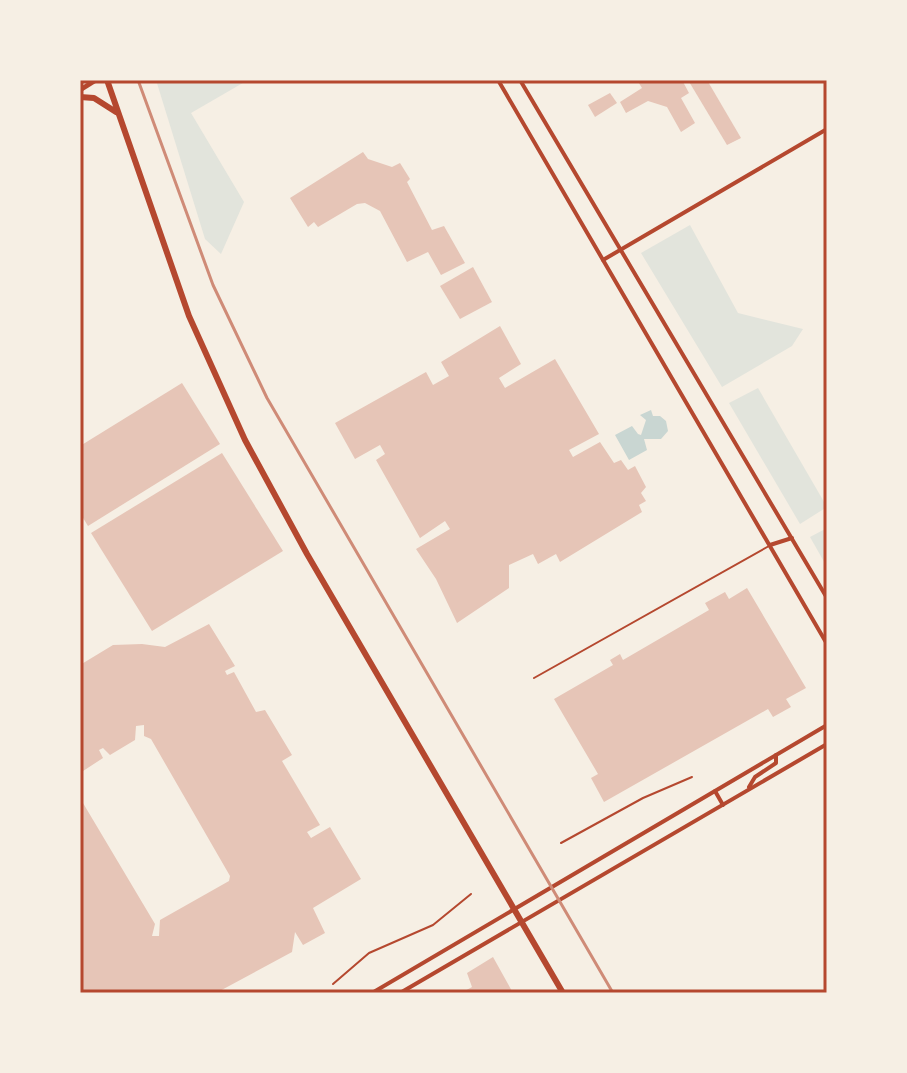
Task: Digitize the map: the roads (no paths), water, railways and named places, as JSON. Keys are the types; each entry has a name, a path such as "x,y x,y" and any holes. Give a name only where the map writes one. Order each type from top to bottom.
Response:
{"main road":[{"path":"80,90 96,80"},
{"path":"107,80 189,316 245,440 307,554 563,993"},
{"path":"80,97 94,98 118,114"}],"street":[{"path":"498,80 827,644"},
{"path":"520,80 827,598"},
{"path":"603,260 827,129"},
{"path":"770,545 792,538"},
{"path":"372,993 827,725"},
{"path":"400,993 827,744"},
{"path":"748,790 755,777 775,765 776,755"},
{"path":"715,791 723,805"},
{"path":"444,951 451,963"},
{"path":"399,977 406,989"}],"lane":[{"path":"534,678 770,545"}],"railway":[{"path":"138,80 213,285 267,398 613,993"}]}
